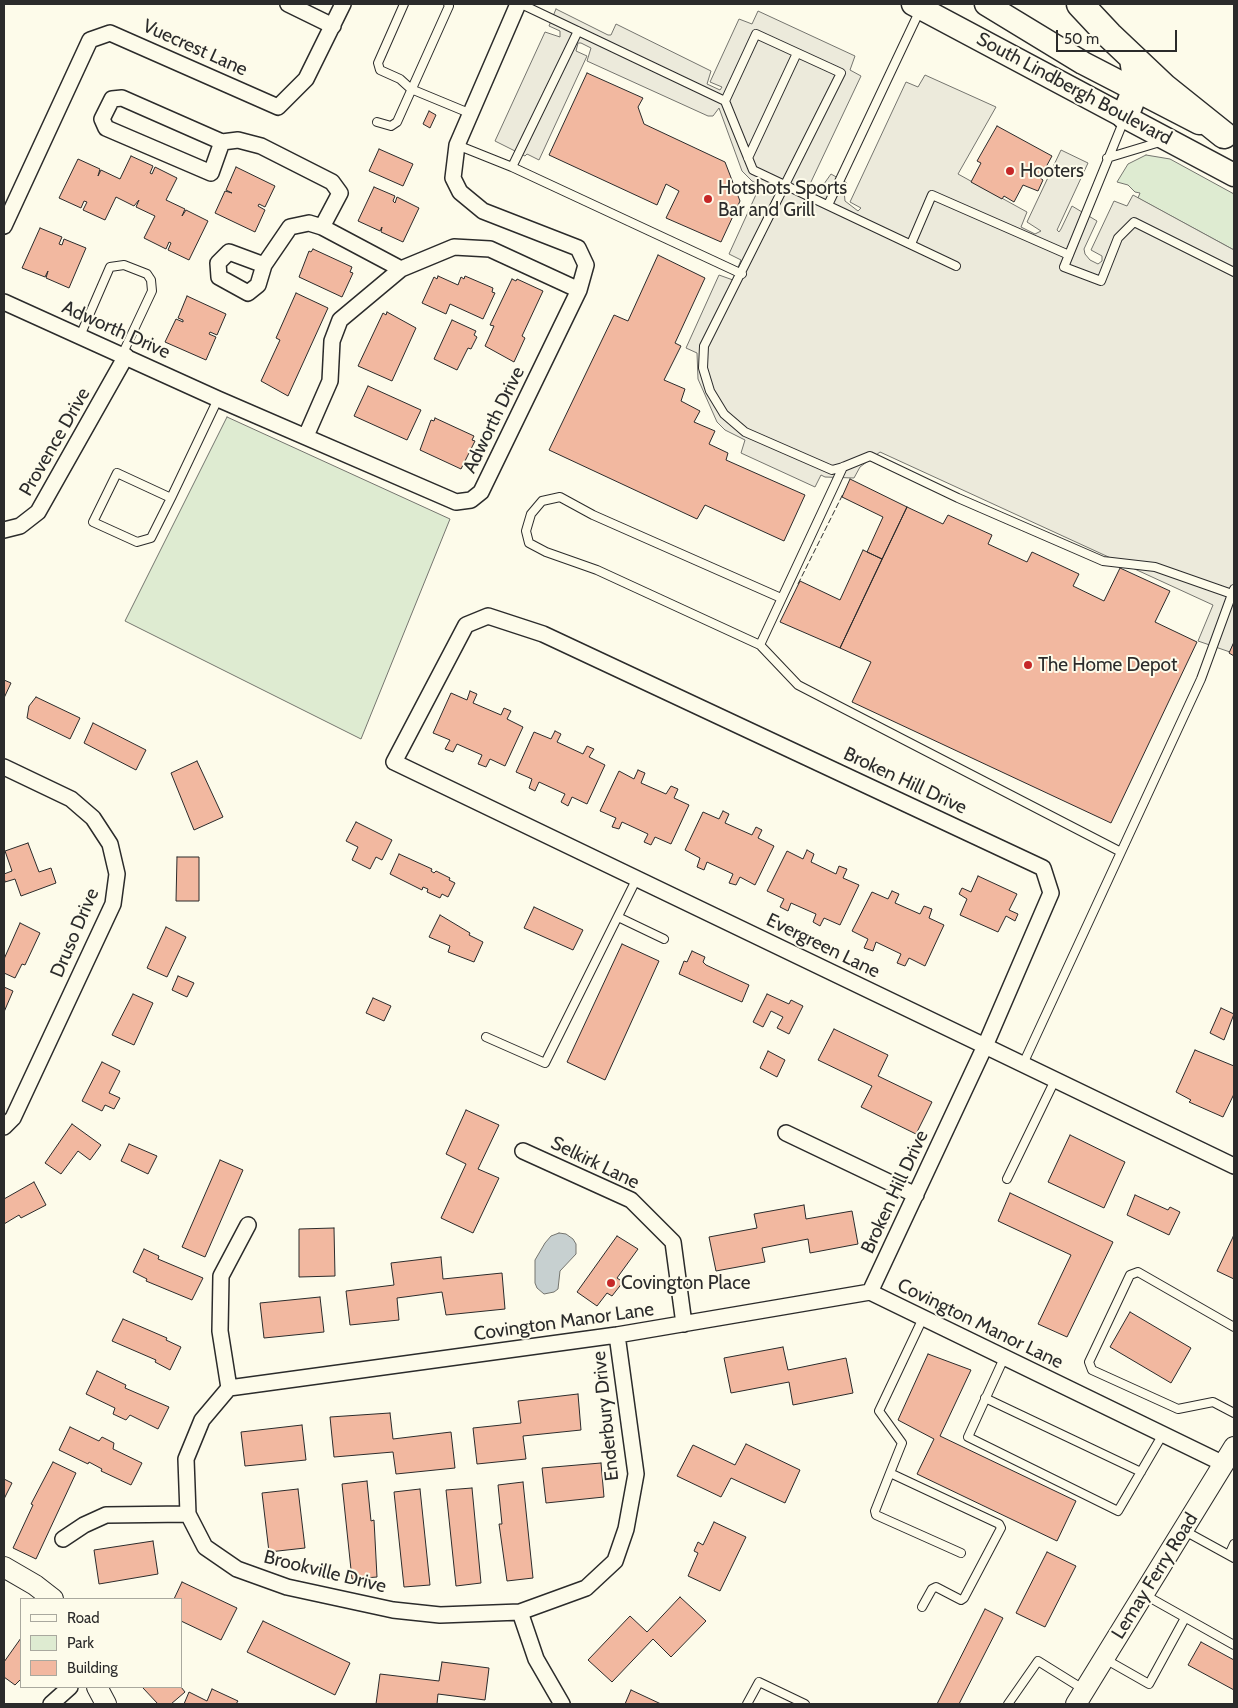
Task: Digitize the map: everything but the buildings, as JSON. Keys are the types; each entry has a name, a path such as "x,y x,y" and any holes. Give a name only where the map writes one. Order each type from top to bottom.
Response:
{"highway":[{"path":"1080,4 1164,87 1229,137"},
{"path":"1126,116 1135,91 1134,59"}],"main road":[{"name":"South Lindbergh Boulevard","path":"986,4 1082,63 1229,137"},
{"name":"South Lindbergh Boulevard","path":"917,5 1126,116 1234,176"},
{"name":"Lemay Ferry Road","path":"1080,1697 1229,1456"},
{"path":"4,1567 35,1585 52,1598"},
{"path":"98,1688 106,1704"}],"street":[{"path":"288,4 333,26 343,4"},
{"name":"Adworth Drive","path":"4,302 218,399 456,502 471,500 482,492 579,290 586,265 578,248 483,211 460,192 453,178 456,145 520,4"},
{"name":"Vuecrest Lane","path":"4,226 80,57 90,40 110,33 278,107 306,79 333,26"},
{"path":"222,142 211,173 106,128 102,119 112,99 122,98 222,142 238,140 261,146 332,182 340,193 322,227"},
{"path":"264,265 290,226 309,222 401,269"},
{"path":"306,436 330,381 332,340 340,320 401,269 454,247 490,249 579,290"},
{"name":"Provence Drive","path":"4,530 20,526 38,512 124,356"},
{"name":"Broken Hill Drive","path":"394,762 466,625 488,616 543,634 1042,868 1051,893 985,1046 870,1292"},
{"name":"Evergreen Lane","path":"394,762 1234,1166"},
{"name":"Druso Drive","path":"4,767 71,800 93,818 110,844 117,874 113,904 13,1118 4,1127"},
{"path":"786,1133 916,1195"},
{"name":"Selkirk Lane","path":"523,1151 631,1200 673,1242 684,1324"},
{"path":"229,1388 220,1331 220,1276 248,1225"},
{"name":"Covington Manor Lane","path":"229,1388 617,1335 870,1292 1163,1434 1229,1456"},
{"name":"Enderbury Drive","path":"520,1612 586,1588 615,1561 626,1529 636,1474 617,1335"},
{"name":"Brookville Drive","path":"229,1388 202,1420 186,1458 188,1514 205,1547 237,1569 287,1587 393,1610 440,1615 520,1612"},
{"path":"63,1539 84,1525 106,1515 188,1514"},
{"path":"520,1612 536,1659 562,1704"},
{"path":"51,1704 69,1688"}],"lane":[{"path":"404,4 378,63 380,70 400,79 411,90 469,113"},
{"path":"377,122 390,126 396,122 449,6 448,4"},
{"path":"520,4 725,101 753,170 956,266"},
{"path":"828,206 917,5"},
{"path":"512,167 578,31"},
{"path":"725,101 756,34 841,73 742,274 704,346 703,368 710,391 724,414 745,432 832,470 843,468 870,456 958,498 1103,561 1155,567 1233,592 1201,679 1022,1064"},
{"path":"748,158 797,53"},
{"path":"1126,116 1107,158 1064,267 1101,281 1118,238 1134,222 1234,272"},
{"path":"1107,158 1134,148 1170,140"},
{"path":"456,145 512,167 742,274"},
{"path":"911,244 932,196 1069,255"},
{"path":"80,336 110,267 124,264 146,274 151,280 152,291 124,356"},
{"path":"171,498 116,473 93,522 137,542 151,538 171,498 218,399"},
{"path":"760,645 843,468"},
{"path":"781,598 560,498 542,501 531,514 526,531 529,543 546,552 598,570 760,645 798,685 1121,852"},
{"path":"486,1037 545,1063 637,878"},
{"path":"618,917 664,939"},
{"path":"1007,1179 1055,1080"},
{"path":"1234,1327 1138,1272 1130,1275 1089,1362 1092,1370 1178,1409 1213,1402 1234,1413"},
{"path":"923,1318 879,1411 902,1443 875,1511 876,1515 961,1553"},
{"path":"1004,1358 968,1437 1118,1511 1163,1434"},
{"path":"985,1398 1141,1472"},
{"path":"890,1473 999,1524 1001,1528 964,1598 961,1600 936,1587 932,1589 922,1607"},
{"path":"1183,1530 1232,1557 1234,1544"},
{"path":"1143,1594 1234,1645"},
{"path":"1104,1659 1150,1684 1185,1618"},
{"path":"1008,1704 1038,1661 1080,1697"},
{"path":"747,1704 759,1682 805,1704"}],"green space":[{"path":"1146,155 1170,159 1234,194 1234,250 1138,198 1140,193 1135,192 1128,185 1117,182 1128,164"},
{"path":"227,417 450,519 361,739 125,621"}],"shaded area":[{"path":"556,9 608,35 611,35 616,24 711,71 707,84 720,90 722,87 710,82 739,19 752,24 758,11 855,56 850,70 861,76 810,184 797,181 815,189 821,188 831,174 847,183 844,190 845,201 858,211 861,208 850,202 906,82 918,87 925,75 996,107 958,174 1027,212 1021,227 1035,234 1041,231 1027,222 1061,150 1088,163 1057,230 1059,232 1061,229 1072,206 1097,221 1084,249 1085,254 1090,260 1098,264 1102,261 1102,256 1091,250 1114,201 1127,206 1133,195 1234,250 1234,642 1230,652 1198,641 1213,605 880,452 860,467 854,478 825,477 821,475 815,487 741,453 745,440 725,430 717,422 698,379 697,353 686,348 719,275 733,280 741,260 729,254 759,188 770,193 772,191 752,181 742,171 719,108 713,116 708,116 587,61 591,48 581,43 578,43 576,51 587,56 539,160 527,154 525,156 495,141 545,32 560,37 560,31 549,26"},
{"path":"559,1233 566,1234 573,1239 576,1244 576,1254 560,1271 558,1289 544,1294 537,1288 535,1283 535,1260 551,1236"}],"fence":[{"path":"798,584 843,494"}],"place":[{"name":"Hooters","path":"1010,171"},
{"name":"Hotshots Sports Bar and Grill","path":"708,199"},
{"name":"The Home Depot","path":"1028,665"},
{"name":"Covington Place","path":"611,1283"}]}
